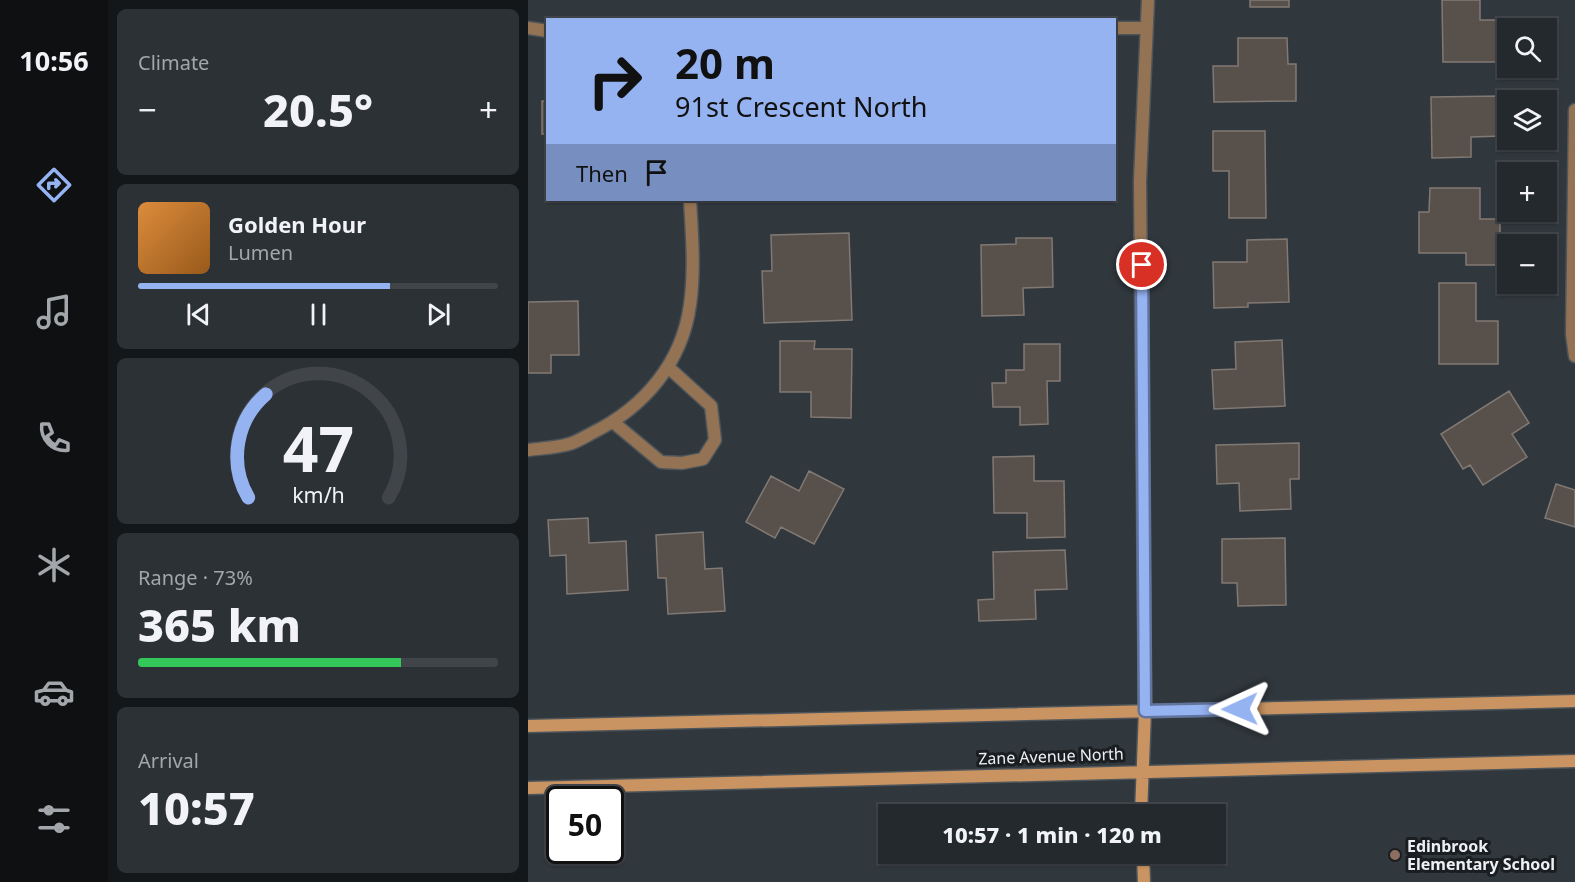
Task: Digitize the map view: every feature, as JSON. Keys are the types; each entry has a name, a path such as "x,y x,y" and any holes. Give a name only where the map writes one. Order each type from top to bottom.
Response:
{"main road":[{"path":"528,726 1575,701"},
{"path":"1141,804 1145,711"},
{"name":"Zane Avenue North","path":"528,788 1142,770 1575,761"},
{"path":"1143,864 1144,882"}],"street":[{"path":"1145,711 1140,181 1148,0"},
{"path":"528,28 546,31"},
{"path":"1116,28 1145,28"},
{"path":"1575,110 1572,334 1575,356"},
{"path":"528,450 570,444 613,423 647,395 668,367 681,340 690,307 693,266 690,201"},
{"path":"613,423 661,462 682,463 703,459 715,440 711,406 668,367"}],"building":[{"path":"1250,0 1289,0 1289,7 1250,7"},
{"path":"1442,0 1480,0 1480,20 1497,20 1497,62 1443,62"},
{"path":"1238,38 1287,38 1288,64 1296,64 1296,101 1214,102 1213,66 1238,66"},
{"path":"1497,96 1497,136 1471,137 1471,157 1432,158 1431,97"},
{"path":"542,101 546,101 546,134 542,134"},
{"path":"1213,131 1265,131 1266,218 1229,218 1229,171 1213,171"},
{"path":"1430,188 1480,188 1480,219 1497,219 1497,222 1500,222 1500,234 1497,234 1497,265 1466,265 1466,253 1419,253 1419,212 1429,212"},
{"path":"849,233 852,320 764,323 762,271 772,271 771,235"},
{"path":"1016,238 1052,238 1053,287 1023,288 1024,315 982,316 981,245 1016,244"},
{"path":"1287,239 1289,302 1248,303 1248,307 1214,308 1213,262 1247,262 1247,240"},
{"path":"1439,283 1476,283 1476,321 1498,321 1498,364 1439,364"},
{"path":"578,301 579,355 551,355 551,373 528,373 528,302"},
{"path":"1282,340 1285,406 1214,409 1212,370 1236,369 1235,342"},
{"path":"780,341 815,341 814,349 852,349 851,418 811,417 811,392 780,392"},
{"path":"1024,344 1060,344 1060,381 1047,381 1048,424 1020,425 1020,407 993,407 992,383 1006,383 1006,370 1024,370"},
{"path":"1509,391 1529,423 1512,434 1527,457 1483,485 1470,465 1463,469 1441,434"},
{"path":"1299,443 1299,479 1290,479 1291,509 1240,511 1239,483 1217,484 1216,445"},
{"path":"1034,456 1034,481 1064,481 1065,537 1027,538 1027,513 994,513 993,457"},
{"path":"809,471 844,489 814,544 781,527 775,538 746,522 771,476 799,491"},
{"path":"1556,484 1575,490 1575,527 1545,518"},
{"path":"588,518 589,543 626,541 628,590 567,594 566,555 550,556 548,520"},
{"path":"703,532 705,569 722,568 725,611 668,614 666,578 658,578 656,535"},
{"path":"1285,538 1286,605 1238,606 1237,583 1222,583 1222,539"},
{"path":"1065,550 1067,589 1035,590 1036,619 979,621 978,600 994,599 993,552"}],"place":[{"name":"Edinbrook Elementary School","path":"1395,855"}],"route":[{"path":"1142,265 1142,538 1145,711 1240,709"}]}
